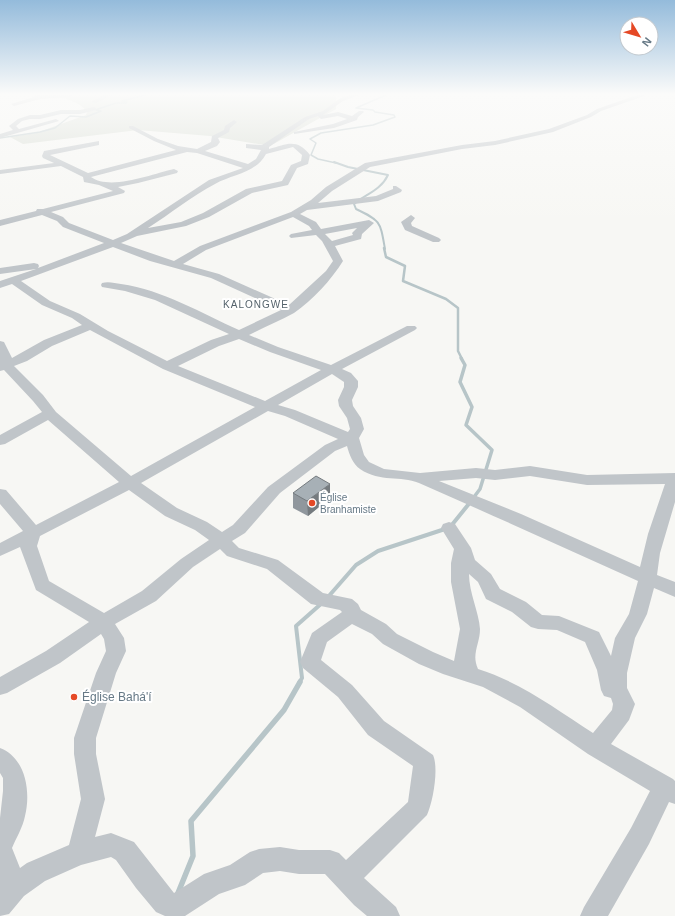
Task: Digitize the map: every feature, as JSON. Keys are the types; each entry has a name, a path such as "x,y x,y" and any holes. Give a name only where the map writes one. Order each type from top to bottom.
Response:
{"street":[{"path":"152,138 184,150 198,151 249,167"},
{"path":"198,151 214,144 216,142 214,138"},
{"path":"0,284 114,243 133,233 212,182 225,176 244,171 259,160 266,148 282,138"},
{"path":"266,148 286,138"},
{"path":"133,233 152,232 183,224 206,215 249,191 285,183 294,167 305,162 306,155 300,148 288,142 287,138"},
{"path":"175,265 189,255 203,248 297,211 314,202 329,189 368,164 462,147 495,143 518,138"},
{"path":"0,223 40,211 121,191 87,180 87,176 46,156 47,153 96,143"},
{"path":"249,146 266,148 308,144"},
{"path":"87,176 184,150"},
{"path":"0,172 63,164"},
{"path":"108,186 140,180 174,171"},
{"path":"297,211 323,204 378,198 398,190 396,188"},
{"path":"40,211 60,220 68,226 154,259 233,283 290,310"},
{"path":"166,366 215,343 239,335 290,310 307,296 330,273 338,261 314,224 297,211"},
{"path":"411,218 406,222 408,228 436,240"},
{"path":"294,236 320,233 368,221 357,233 358,237 329,245"},
{"path":"0,271 35,266 53,266"},
{"path":"13,280 46,303 68,312 166,366 266,406 290,413 341,435 352,438"},
{"path":"0,687 53,657 104,622 149,596 187,563 239,529 274,490 330,448 352,438 357,428 354,418 346,406 345,400 351,387 351,381 346,376 332,369 239,335 198,314 153,294 106,285"},
{"path":"3,366 31,354 37,348 48,343 91,326"},
{"path":"0,550 130,483 332,369 411,328"},
{"path":"0,346 7,361 3,366"},
{"path":"3,366 34,392 50,414 86,447 130,483 171,512 201,526 222,541 233,552 256,558 274,566 280,572 318,599 345,604 351,609 352,614 379,630 390,639 426,658 450,668 490,681 527,701 596,747 670,789 640,836 593,916"},
{"path":"0,441 50,414"},
{"path":"352,438 357,455 364,464 380,473 402,477 420,478 476,473 495,475 530,471 587,480 675,479 656,534 651,554 648,578 638,614 625,638 617,673 617,688 624,704 621,714 596,747"},
{"path":"420,478 457,495 516,518 675,590"},
{"path":"0,494 33,532"},
{"path":"449,528 462,548 468,563 485,578 494,594 519,607 538,622 559,623 592,637 598,646 607,670 612,698 621,714"},
{"path":"33,532 28,546 35,561 38,576 42,585 104,622 114,638 116,651 106,673 85,738 84,754 93,799 79,853"},
{"path":"462,548 460,582 470,629 464,660 470,674"},
{"path":"346,878 419,807 426,762 376,728 345,691 310,662 319,638 352,614"},
{"path":"0,758 8,766 14,778 13,816 0,846"},
{"path":"7,896 36,872 79,853 111,845 125,851 145,879 165,903 175,907 213,883 236,876 259,861 280,859 299,862 330,862 364,896 387,916"},
{"path":"0,850 7,896"}],"shaded area":[{"path":"11,138 74,138 23,144"},
{"path":"220,138 285,138 270,146"}],"building":[{"path":"316,476 330,484 307,501 293,493"}],"waterway":[{"path":"312,138 310,139 316,143 311,155 318,159 336,163"},
{"path":"334,162 348,167 388,175 377,188 354,204 356,209 370,216 378,223 382,233 385,249"},
{"path":"384,248 386,257 405,266 403,281 446,299 458,308 458,351 462,359"},
{"path":"461,358 465,365 460,382 472,407 466,425 492,450 480,489 471,501"},
{"path":"451,526 472,500"},
{"path":"328,597 356,565 378,551 445,529"},
{"path":"299,683 302,678 296,626 322,603"},
{"path":"178,893 193,856 191,821 284,710 300,682"}],"place":[{"name":"Église Branhamiste","path":"312,503"},
{"name":"Église Bahá'í","path":"74,697"}],"district":[{"name":"KALONGWE","path":"256,304"}]}
